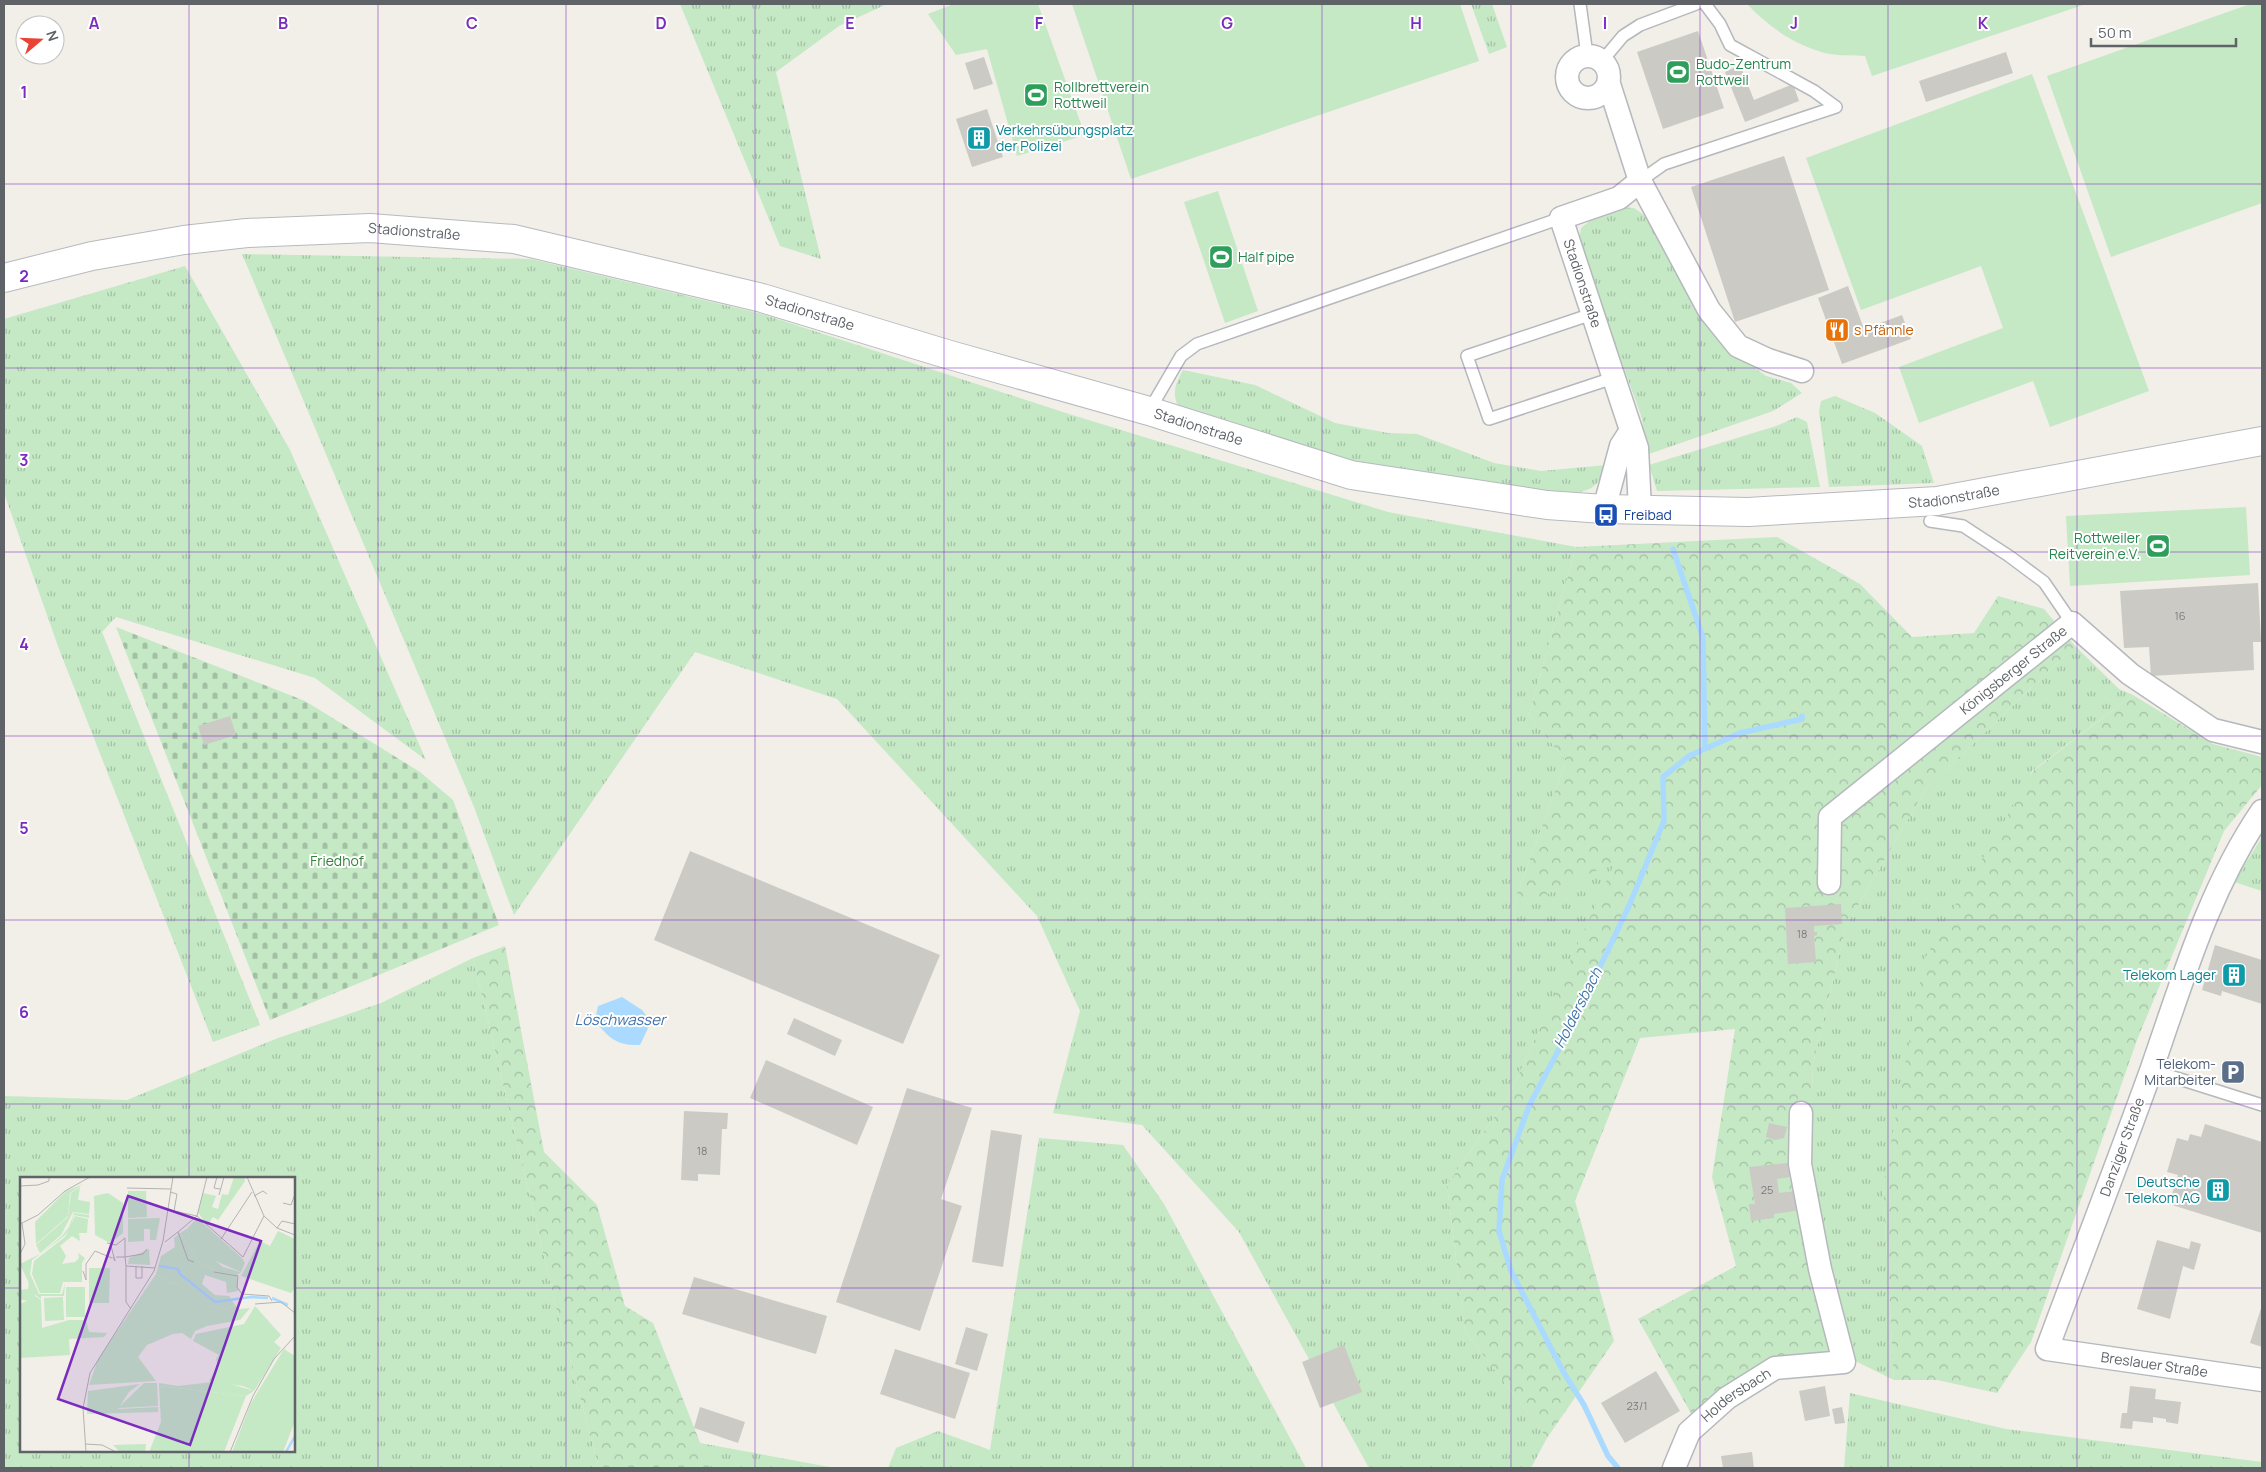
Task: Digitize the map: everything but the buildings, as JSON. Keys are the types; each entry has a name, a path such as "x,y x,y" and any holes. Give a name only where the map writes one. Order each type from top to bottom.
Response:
{"street":[{"path":"1579,57 1595,58 1608,67 1609,84 1605,91 1598,96 1581,97 1574,93 1567,78 1568,70 1579,57"},
{"path":"1609,84 1640,181 1709,310 1738,346 1768,360 1802,371"},
{"path":"1561,218 1619,198 1640,181"},
{"name":"Stadionstraße","path":"1561,218 1630,432 1637,448 1640,510"},
{"name":"Stadionstraße","path":"4,278 92,256 184,240 247,233 370,228 514,239 762,298 950,355 1150,411 1352,475 1547,505 1604,509 1748,512 1937,501 2262,441"},
{"path":"1604,509 1621,446 1630,432"},
{"name":"Königsberger Straße","path":"1829,883 1830,817 2072,623 2130,674 2213,730 2262,742"},
{"name":"Danziger Straße","path":"2047,1349 2151,1070 2201,925 2242,840 2262,811"},
{"name":"Holdersbach","path":"1674,1468 1688,1432 1726,1398 1775,1368 1844,1362 1820,1268 1800,1164 1801,1114"},
{"name":"Breslauer Straße","path":"2047,1349 2262,1380"}],"lane":[{"path":"1580,4 1595,58 1640,25 1696,4"},
{"path":"1640,181 1664,164 1836,107 1814,91 1730,45 1720,24 1705,4"},
{"path":"1150,411 1180,356 1197,344 1561,218"},
{"path":"1592,314 1467,356 1489,419 1613,378"},
{"path":"1930,521 1963,526 2009,556 2044,582 2072,623"},
{"path":"2151,1070 2262,1105"}],"green space":[{"path":"680,4 885,5 839,26 776,72 821,259 780,246"},
{"name":"Rollbrettverein Rottweil","path":"954,4 1038,4 1085,135 1017,156 987,49 956,55 928,14"},
{"path":"1072,4 1460,4 1479,61 1131,179"},
{"path":"1471,4 1492,4 1507,47 1489,54"},
{"path":"1747,4 2086,4 1872,76 1865,56 1830,54 1806,47 1775,29"},
{"path":"2250,4 2262,4 2262,203 2111,257 2047,76"},
{"path":"2032,74 2149,391 2050,427 2033,381 1919,423 1899,367 2003,328 1981,266 1861,310 1806,158"},
{"name":"Half pipe","path":"1218,191 1258,311 1225,323 1184,202"},
{"path":"1623,207 1634,208 1651,220 1732,351 1766,376 1791,383 1802,393 1773,411 1646,455 1642,418 1579,244 1581,228 1592,219"},
{"path":"242,254 531,259 762,314 1069,414 1388,512 1576,547 1529,715 1566,761 1511,911 1616,861 1509,1096 1447,1185 1465,1331 1547,1438 1531,1468 1369,1468 1239,1232 1142,1125 1053,1113 1080,1011 1037,916 837,699 695,652 514,915 474,807"},
{"path":"185,266 290,450 426,760 315,678 116,617 102,632 260,1025 213,1042 59,649 4,493 4,319"},
{"path":"1183,370 1255,385 1335,423 1388,433 1417,434 1494,463 1541,471 1607,465 1600,479 1593,487 1588,490 1567,494 1449,480 1381,467 1237,428 1180,410 1175,390"},
{"path":"1835,396 1875,413 1922,446 1934,483 1829,487 1819,411 1821,401"},
{"path":"1797,417 1807,422 1820,487 1657,491 1649,465 1776,426"},
{"name":"Rottweiler Reitverein e.V.","path":"2246,507 2250,575 2070,586 2066,516"},
{"path":"1777,537 1860,584 1912,637 1974,633 1998,596 2044,609 2075,646 1925,790 1846,926 1813,1064 1810,1157 1826,1269 1849,1358 1771,1364 1693,1417 1638,1319 1736,1266 1712,1177 1735,1029 1640,1038 1575,1201 1614,1341 1547,1438 1465,1331 1447,1185 1509,1096 1615,862 1511,911 1566,761 1529,715 1576,547"},
{"name":"Friedhof","path":"116,627 305,701 420,772 453,800 499,925 270,1020"},
{"path":"2075,646 2119,689 2133,695 2032,771 1883,1187 1894,1380 1849,1358 1826,1269 1810,1157 1813,1064 1846,926 1925,790"},
{"path":"2133,695 2213,744 2262,757 2262,785 2224,831 2137,1040 2031,1342 1997,1393 1937,1380 1894,1380 1883,1187 1924,960 2033,771"},
{"path":"2262,837 2262,891 2234,882"},
{"path":"505,946 544,1152 597,1205 625,1306 653,1323 710,1468 599,1468 557,1311 473,958"},
{"path":"473,958 557,1311 599,1468 4,1468 4,1096 127,1100 278,1038 381,1003"},
{"path":"1039,1138 1123,1145 1164,1204 1306,1468 888,1468 896,1448 938,1431 990,1450"},
{"path":"1850,1393 2006,1429 2262,1462 2261,1468 1844,1468"},
{"path":"700,1443 835,1468 709,1468"}],"water":[{"name":"Löschwasser","path":"622,997 642,1010 651,1022 640,1045 625,1044 614,1040 604,1032 595,1020 598,1006"}],"waterway":[{"name":"Holdersbach","path":"1673,549 1703,638 1705,749"},
{"name":"Holdersbach","path":"1618,1468 1608,1456 1584,1405 1564,1373 1511,1271 1499,1231 1502,1180 1529,1106 1576,1017 1629,906 1664,821 1663,777 1689,756 1740,733 1802,719 1802,716"}],"place":[{"name":"Budo-Zentrum Rottweil","path":"1678,72"},
{"name":"Rollbrettverein Rottweil","path":"1036,95"},
{"name":"Verkehrsübungsplatz der Polizei","path":"979,138"},
{"name":"Half pipe","path":"1221,257"},
{"name":"s Pfännle","path":"1837,330"},
{"name":"Freibad","path":"1606,515"},
{"name":"Rottweiler Reitverein e.V.","path":"2158,546"},
{"name":"Telekom Lager","path":"2234,975"},
{"name":"Telekom- Mitarbeiter","path":"2233,1072"},
{"name":"Deutsche Telekom AG","path":"2218,1190"}]}
